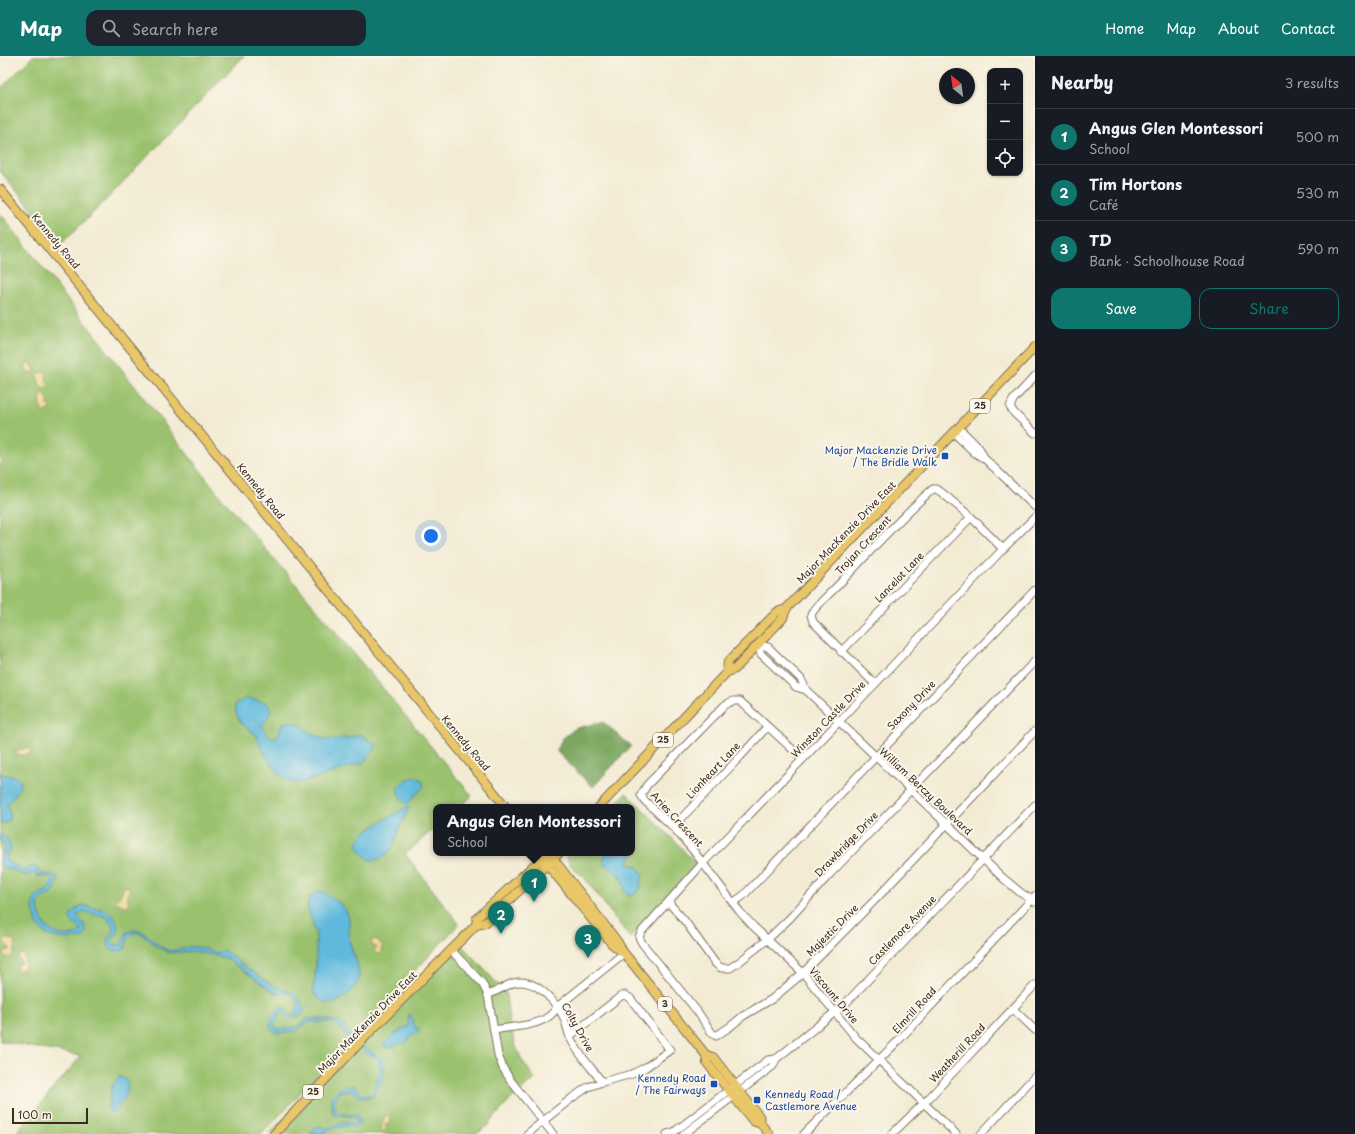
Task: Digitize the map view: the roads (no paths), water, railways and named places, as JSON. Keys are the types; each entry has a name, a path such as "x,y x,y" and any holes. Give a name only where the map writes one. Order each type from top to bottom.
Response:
{"main road":[{"name":"Kennedy Road","path":"0,189 504,804"},
{"name":"Major MacKenzie Drive East","path":"602,804 727,672 735,669 758,645 783,618 786,610 1035,347"},
{"name":"Major MacKenzie Drive East","path":"727,672 728,662 777,612 786,610"},
{"name":"Major MacKenzie Drive East","path":"274,1134 369,1033 476,925 477,918 548,856"},
{"name":"3","path":"548,856 618,941 624,953 706,1055 707,1063 735,1091 753,1121 761,1124 769,1134"}],"street":[{"path":"1035,376 1013,400 1010,407 1014,413 1035,432"},
{"path":"956,430 979,448 985,459 1035,507"},
{"name":"Trojan Crescent","path":"875,684 841,652 813,622 811,615 815,608 933,489 941,492 971,517 992,536 1003,549"},
{"name":"Lancelot Lane","path":"841,652 971,517"},
{"name":"Winston Castle Drive","path":"639,937 703,863 1035,517"},
{"name":"Saxony Drive","path":"734,902 743,896 1035,590"},
{"name":"William Berczy Boulevard","path":"758,645 761,654 796,686 806,690 1009,883 1034,899"},
{"name":"Drawbridge Drive","path":"669,902 715,963 721,968 726,969 734,965 768,939 790,918 830,874 1035,661"},
{"name":"Aries Crescent","path":"703,863 673,827 642,798 642,792 647,785 725,705 733,700 740,702 803,759"},
{"name":"Lionheart Lane","path":"673,827 767,727"},
{"name":"Majestic Drive","path":"639,937 674,984 697,1011 712,1033 716,1036 743,1016 772,999 803,973 875,900 1035,731"},
{"name":"Castlemore Avenue","path":"735,1091 773,1066 776,1059 835,1013 1035,805"},
{"name":"Viscount Drive","path":"703,863 734,902 740,912 803,973 856,1038 956,1134"},
{"name":"Elmrill Road","path":"804,1134 879,1060 1034,899"},
{"path":"451,950 482,983 488,995 498,1055 503,1068 511,1081 553,1134"},
{"path":"494,1030 539,1023 547,1019 555,1012 557,1007 624,953"},
{"name":"Colty Drive","path":"488,995 515,983 528,983 542,990 557,1007 578,1051 602,1082"},
{"name":"Weatherill Road","path":"892,1134 924,1103 1035,985"},
{"path":"527,1134 588,1087 632,1074 670,1050 630,998 625,995 570,1036"},
{"path":"1013,1009 1035,1030"},
{"path":"981,1134 1035,1076"},
{"path":"668,1134 674,1132 735,1091"},
{"path":"684,1134 735,1091"}],"water":[{"path":"245,698 265,702 271,709 268,718 262,726 267,734 273,738 279,734 284,722 296,722 312,734 324,739 337,740 343,737 346,739 360,734 375,744 375,749 364,762 307,781 299,783 288,782 277,772 277,769 274,768 261,748 256,735 240,722 235,706 236,702 238,703"},
{"path":"0,773 18,778 21,785 7,804 10,815 9,820 5,823 0,823"},
{"path":"415,777 422,780 424,786 407,804 400,797 398,787 406,780"},
{"path":"406,807 409,807 389,852 378,860 367,858 357,845 363,834"},
{"path":"0,833 8,840 11,847 6,858 7,861 24,871 32,866 37,868 40,873 57,876 58,880 53,893 41,899 38,904 42,919 53,932 64,935 78,934 81,930 71,921 70,916 82,905 108,911 113,916 118,926 118,933 111,940 115,945 121,945 127,932 136,930 145,934 159,946 167,950 195,947 216,953 223,950 272,985 295,994 304,1008 304,1013 291,1018 283,1013 280,1013 274,1024 277,1029 286,1029 298,1026 306,1019 332,1020 341,1023 356,1040 384,1063 385,1067 379,1086 373,1097 360,1097 351,1090 339,1092 335,1104 337,1112 350,1115 355,1114 360,1118 360,1125 353,1127 348,1125 317,1134 311,1134 314,1129 322,1126 324,1129 347,1121 353,1123 357,1122 356,1118 334,1115 332,1110 332,1097 337,1091 351,1086 356,1087 362,1095 372,1095 381,1071 379,1061 375,1057 367,1054 336,1024 329,1022 311,1022 302,1026 296,1031 280,1033 274,1032 270,1026 272,1017 280,1008 284,1008 292,1016 296,1013 299,1005 292,995 284,992 275,993 226,958 194,951 169,953 157,947 146,937 136,932 128,937 125,949 117,951 112,950 109,947 107,939 113,933 113,927 108,919 102,916 84,911 78,915 78,918 86,929 86,934 82,938 65,939 49,936 40,929 37,924 33,909 33,902 37,895 48,890 53,882 52,879 49,877 37,876 34,872 29,875 22,875 3,867 0,860 5,848 0,839"},
{"path":"635,840 637,841 638,847 635,851"},
{"path":"605,856 632,856 628,863 630,865 637,866 643,874 640,885 641,888 634,895 628,896 628,894 623,892 625,888 620,875 604,864 603,858"},
{"path":"320,891 339,902 346,911 349,921 351,948 357,961 359,971 358,982 354,988 337,1002 331,1003 319,999 313,992 316,964 316,935 307,905 311,896"},
{"path":"409,1015 411,1015 414,1026 419,1029 419,1032 412,1035 407,1042 386,1048 384,1046 388,1040 409,1025"},
{"path":"122,1077 126,1080 128,1090 123,1101 111,1113 108,1109 112,1085 118,1078"}],"place":[{"name":"Major Mackenzie Drive / The Bridle Walk","path":"945,456"},
{"name":"Angus Glen Montessori","path":"534,902"},
{"name":"Tim Hortons","path":"501,934"},
{"name":"TD","path":"588,958"},
{"name":"Kennedy Road / The Fairways","path":"714,1084"},
{"name":"Kennedy Road / Castlemore Avenue","path":"757,1100"}]}
